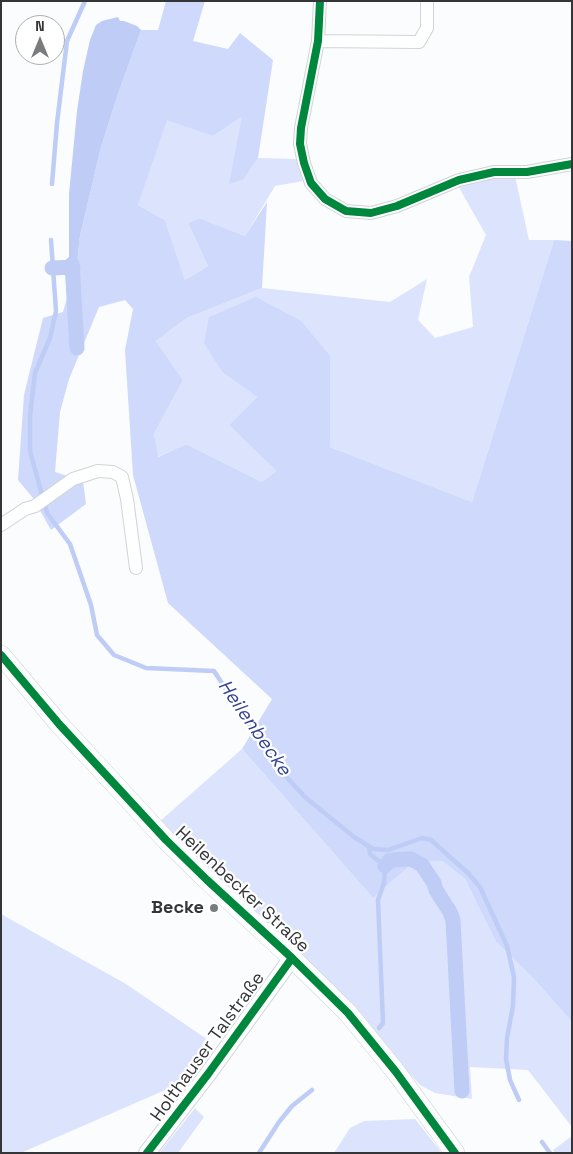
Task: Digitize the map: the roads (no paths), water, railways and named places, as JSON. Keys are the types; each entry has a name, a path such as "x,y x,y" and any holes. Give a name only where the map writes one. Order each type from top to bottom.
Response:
{"main road":[{"name":"Heilenbecker Straße","path":"1,655 59,724 166,840 348,1013 372,1041 455,1153"}],"street":[{"path":"320,1 318,41 301,128 300,144 311,183 324,199 346,212 370,213 397,206 459,180 494,172 527,172 572,164"},
{"path":"318,41 420,42 427,28 427,1"},
{"path":"1,524 25,509 35,506 73,479 98,471 113,472 122,477 127,499 136,568"},
{"name":"Holthauser Talstraße","path":"147,1153 208,1074 292,958"}],"waterway":[{"name":"Heilenbecke","path":"52,184 67,41 85,1"},
{"name":"Heilenbecke","path":"51,240 56,311 50,338 35,373 30,416 30,451 47,513 70,544 91,605 97,635 114,655 146,668 214,671 277,767 305,797 354,837 373,849 388,850 422,838 431,840 468,873 480,887 507,946 514,977 513,1006 507,1038 506,1059 510,1080 519,1100"},
{"path":"72,264 77,348"},
{"path":"52,268 73,267"},
{"path":"369,846 370,854 385,866 384,883 378,900 383,1023 379,1028"},
{"path":"385,866 390,860 411,859 422,865 434,883 453,920 462,1091"},
{"path":"259,1153 292,1106 312,1090"},
{"name":"Heilenbecke","path":"542,1142 550,1153"}],"place":[{"name":"Becke","path":"214,908"}]}
